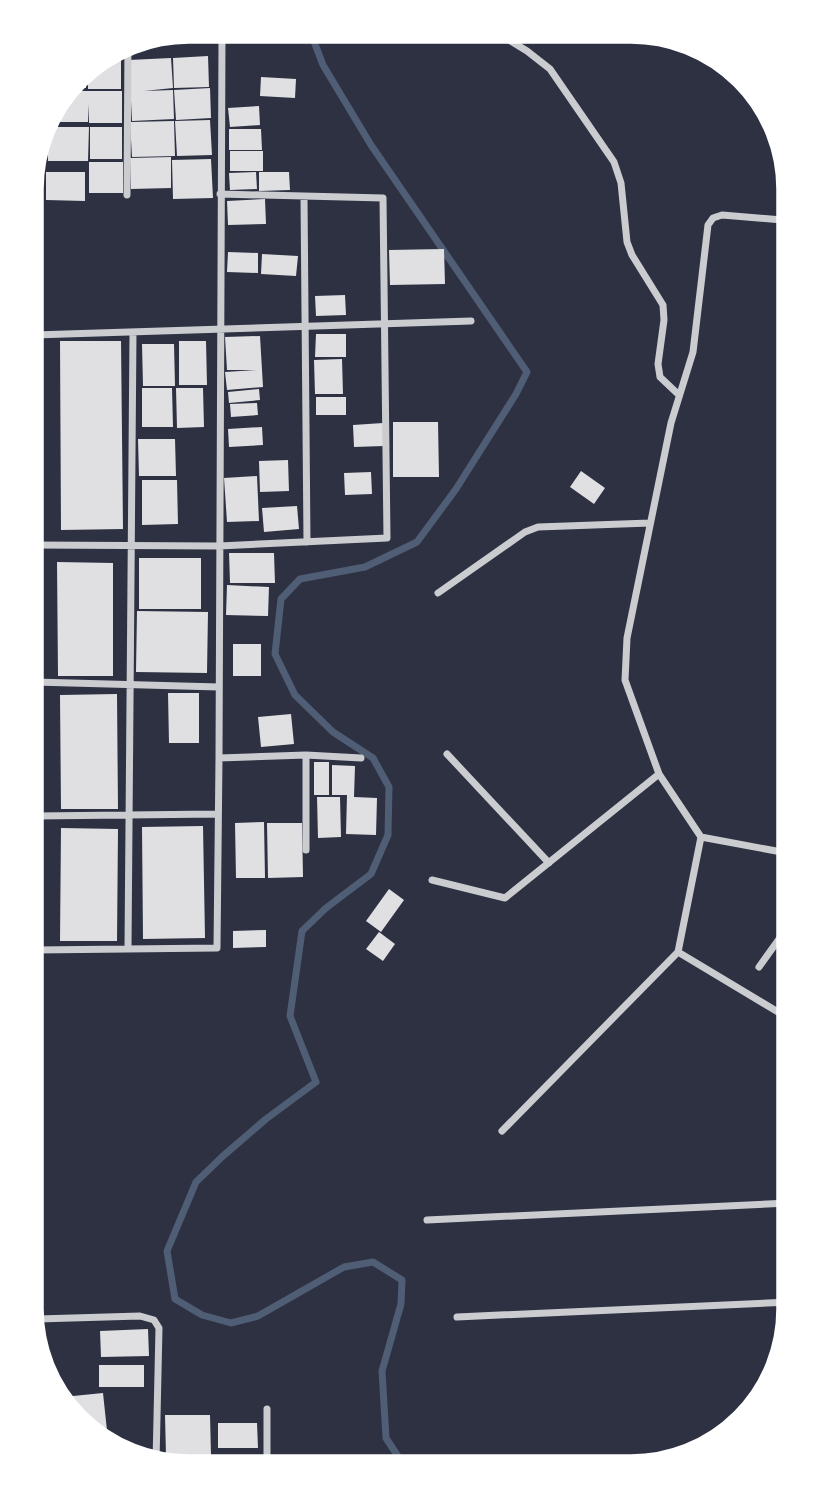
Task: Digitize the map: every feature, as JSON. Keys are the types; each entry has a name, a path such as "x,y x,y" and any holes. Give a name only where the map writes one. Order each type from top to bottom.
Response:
{"street":[{"path":"42,950 217,948 222,42"},
{"path":"512,42 550,69 614,162 621,183 627,242 632,255 663,305 664,320 658,365 660,377 679,395"},
{"path":"127,195 128,56"},
{"path":"42,545 219,546 387,538 383,198 220,194"},
{"path":"304,197 307,542"},
{"path":"502,1131 678,952 701,837 659,774 625,680 628,638 673,411 693,352 708,225 713,218 722,215 778,220"},
{"path":"42,335 471,321"},
{"path":"128,948 133,332"},
{"path":"438,593 525,532 538,527 650,523"},
{"path":"42,682 219,687"},
{"path":"447,754 549,863"},
{"path":"219,758 306,755 361,758"},
{"path":"306,755 306,850"},
{"path":"432,880 505,898 659,774"},
{"path":"42,816 218,814"},
{"path":"701,837 778,851"},
{"path":"759,967 778,941"},
{"path":"678,952 778,1012"},
{"path":"427,1220 778,1204"},
{"path":"457,1317 778,1303"},
{"path":"43,1319 140,1316 154,1320 159,1328 156,1452"},
{"path":"267,1409 267,1456"}],"building":[{"path":"208,56 209,87 174,88 173,58"},
{"path":"171,58 173,88 144,91 173,90 174,119 132,121 129,60"},
{"path":"121,59 121,89 88,89 88,83 92,79"},
{"path":"261,77 296,79 295,98 260,96"},
{"path":"210,88 211,118 176,120 174,90"},
{"path":"80,91 122,91 122,123 89,123 89,104 88,122 59,122"},
{"path":"259,106 260,125 230,127 228,108"},
{"path":"210,120 212,155 177,156 175,121"},
{"path":"174,121 175,156 132,157 130,122"},
{"path":"56,127 89,127 88,161 48,161 48,148"},
{"path":"90,127 122,127 122,159 90,159"},
{"path":"229,129 261,129 262,150 229,150"},
{"path":"230,151 263,151 263,171 230,171"},
{"path":"171,157 171,188 131,189 130,158"},
{"path":"211,159 213,198 173,199 172,160"},
{"path":"89,162 123,162 123,193 89,193"},
{"path":"46,172 85,172 85,201 46,200"},
{"path":"256,172 257,189 230,190 229,173"},
{"path":"259,172 289,172 290,190 259,191"},
{"path":"265,199 266,224 228,225 227,201"},
{"path":"444,249 445,284 390,285 389,250"},
{"path":"228,252 258,253 258,273 227,272"},
{"path":"262,254 298,256 296,276 261,274"},
{"path":"345,295 346,315 316,316 315,296"},
{"path":"316,334 346,334 346,357 315,357"},
{"path":"260,336 263,387 227,390 225,372 257,370 227,370 225,337"},
{"path":"60,341 121,341 123,529 61,530"},
{"path":"179,341 206,341 207,385 179,385"},
{"path":"142,344 174,344 175,386 143,386"},
{"path":"342,359 343,394 315,394 314,360"},
{"path":"142,388 172,388 173,427 142,427"},
{"path":"176,388 203,388 204,427 177,428"},
{"path":"259,389 260,400 229,403 228,392"},
{"path":"316,397 346,397 346,415 316,415"},
{"path":"257,403 258,415 231,417 230,404"},
{"path":"393,422 438,422 439,477 393,477"},
{"path":"383,423 384,446 354,447 353,425"},
{"path":"262,427 263,445 229,447 228,429"},
{"path":"138,439 175,439 176,476 139,476"},
{"path":"288,460 289,491 260,492 259,461"},
{"path":"581,471 605,488 594,504 570,487"},
{"path":"371,472 372,494 345,495 344,473"},
{"path":"257,476 259,521 227,522 224,478"},
{"path":"142,480 177,480 178,524 142,525"},
{"path":"297,506 299,529 264,532 262,508"},
{"path":"229,553 274,553 275,583 230,583"},
{"path":"139,558 201,558 201,609 139,609"},
{"path":"57,562 113,563 113,676 58,676"},
{"path":"227,585 269,587 268,616 226,615"},
{"path":"137,611 208,612 207,673 136,672"},
{"path":"233,644 261,644 261,676 233,676"},
{"path":"168,693 199,693 199,743 169,743"},
{"path":"117,694 118,809 61,809 60,695"},
{"path":"291,714 294,744 261,747 258,717"},
{"path":"314,762 329,762 329,795 314,795"},
{"path":"332,765 355,766 354,797 377,798 376,835 346,834 347,795 332,795"},
{"path":"317,797 340,797 341,837 318,838"},
{"path":"264,822 265,878 236,878 235,823"},
{"path":"267,823 302,823 303,877 268,878"},
{"path":"203,826 205,938 143,939 142,827"},
{"path":"61,828 118,829 117,941 60,941"},
{"path":"389,889 404,900 381,932 366,921"},
{"path":"266,930 266,947 233,948 233,931"},
{"path":"379,932 395,944 383,961 366,949"},
{"path":"148,1329 149,1356 101,1357 100,1331"},
{"path":"99,1365 144,1365 144,1387 99,1387"},
{"path":"103,1393 107,1431 92,1419 71,1396"},
{"path":"165,1415 210,1415 211,1455 166,1454"},
{"path":"218,1423 257,1423 258,1448 218,1448"}],"waterway":[{"path":"314,42 323,65 371,145 527,372 456,489 417,542 365,567 300,579 281,599 275,654 295,695 333,732 373,758 389,787 388,835 371,874 326,908 302,931 290,1016 316,1082 266,1119 196,1182 167,1251 175,1299 202,1315 231,1323 258,1316 344,1267 373,1262 402,1280 401,1304 382,1371 386,1438 398,1456"}]}
